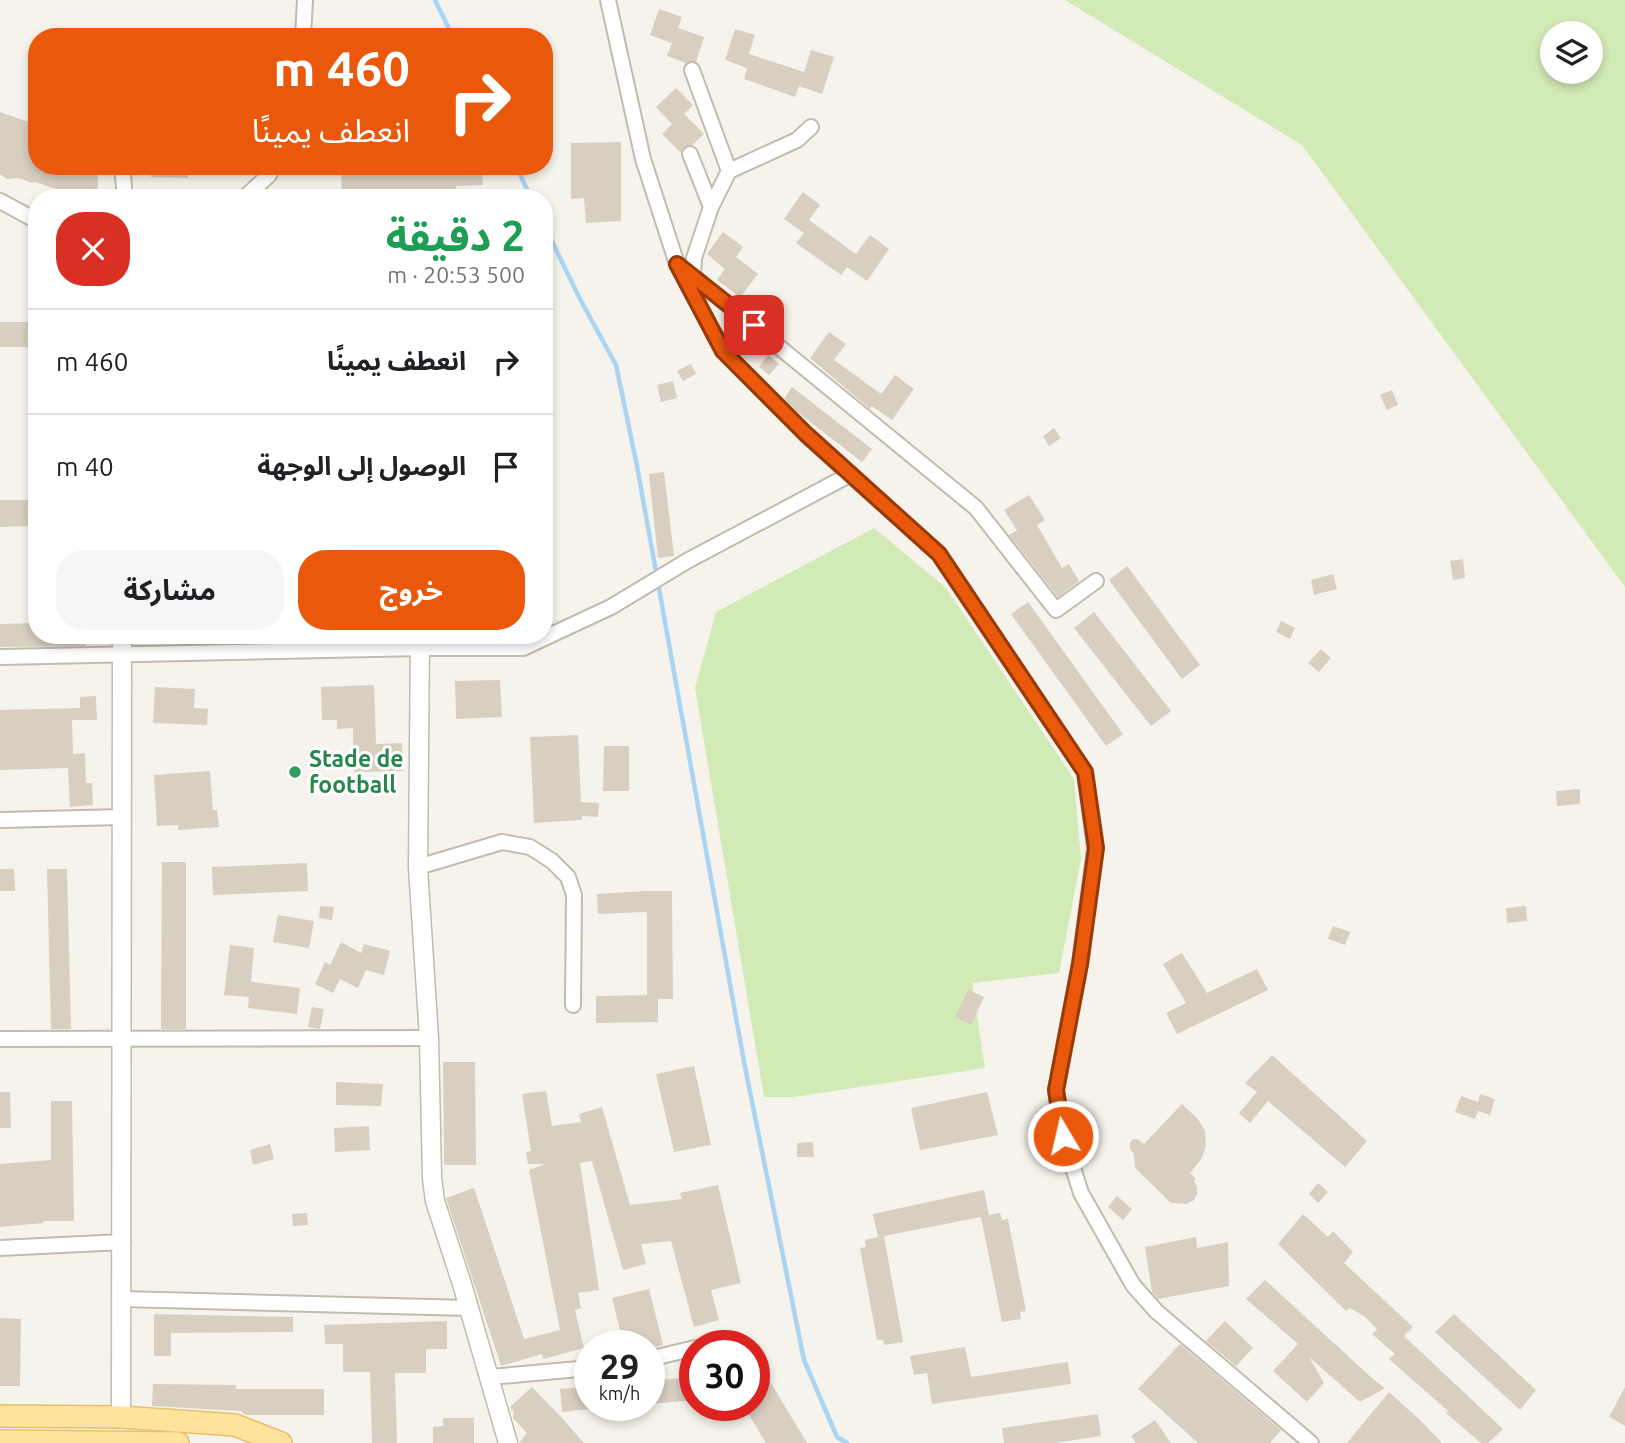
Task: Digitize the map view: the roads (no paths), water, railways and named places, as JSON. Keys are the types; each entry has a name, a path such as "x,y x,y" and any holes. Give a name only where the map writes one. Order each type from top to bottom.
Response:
{"main road":[{"path":"0,1416 121,1417 235,1425 281,1443"},
{"path":"0,1441 178,1443"}],"street":[{"path":"303,28 305,0"},
{"path":"608,0 643,159 677,264 723,351 806,434 939,554 1085,772 1096,848 1080,964 1056,1090 1063,1136 1081,1194 1133,1285 1156,1311 1311,1443"},
{"path":"692,70 729,171"},
{"path":"693,275 694,258 711,207 729,171 797,140 811,127"},
{"path":"690,154 711,207"},
{"path":"254,189 269,175"},
{"path":"0,201 28,217"},
{"path":"677,264 976,508 1056,610 1096,581"},
{"path":"553,634 611,607 687,561 851,474"},
{"path":"121,1417 122,644"},
{"path":"0,657 122,656 377,644"},
{"path":"420,644 418,867 429,1038 435,1201 509,1443"},
{"path":"454,644 523,648 532,644"},
{"path":"0,820 122,817"},
{"path":"418,867 502,842 530,847 552,861 568,877 574,895 573,1005"},
{"path":"0,1039 429,1038"},
{"path":"0,1248 123,1242"},
{"path":"122,1299 469,1308"},
{"path":"490,1377 574,1369"},
{"path":"501,1420 501,1443"}],"waterway":[{"path":"435,0 449,28"},
{"path":"520,175 527,189"},
{"path":"553,244 616,365 637,466 744,1062 804,1360 837,1437 847,1443"}],"place":[{"name":"Stade de football","path":"295,772"}]}
